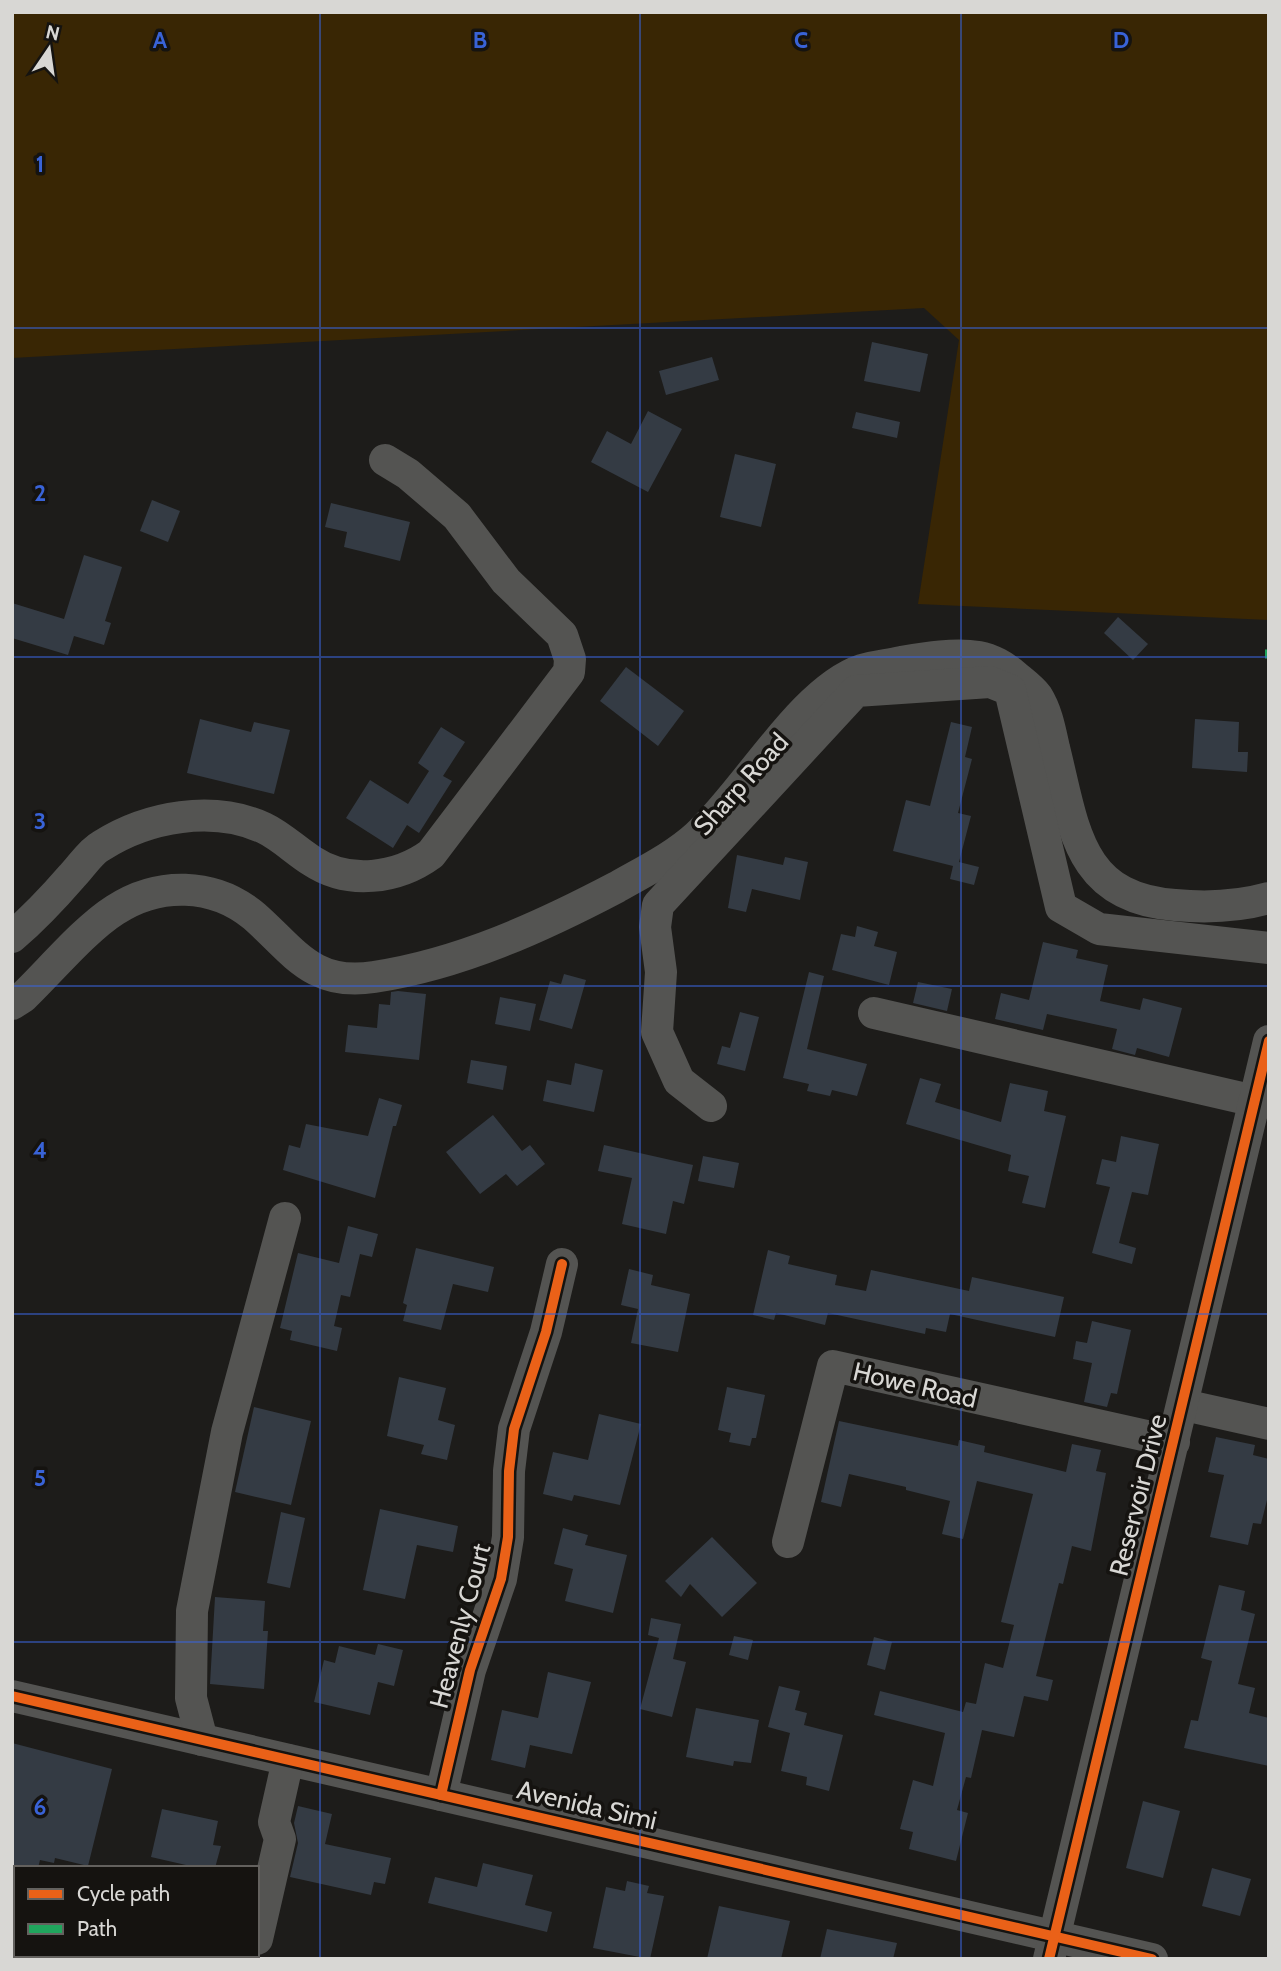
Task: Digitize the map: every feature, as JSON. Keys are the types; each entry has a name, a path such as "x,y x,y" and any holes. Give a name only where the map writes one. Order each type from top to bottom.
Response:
{"street":[{"path":"12,937 33,919 99,846 139,828 195,814 234,818 266,828 314,863 337,874 367,876 411,869 431,854 569,672 570,659 562,635 506,581 457,516 408,474 385,460"},
{"name":"Sharp Road","path":"12,1004 23,997 111,912 139,896 165,889 211,893 234,904 252,915 292,955 316,970 339,976 367,979 397,974 508,940 558,918 648,870 696,837 821,694 860,671 926,657 981,657 1005,667 1035,693 1046,713 1076,838 1090,866 1111,886 1134,899 1169,905 1213,908 1269,898"},
{"path":"711,1106 679,1081 657,1032 661,972 655,927 647,914 856,691 990,682 1010,690 1048,863 1061,907 1099,929 1269,948"},
{"path":"874,1013 1255,1101"},
{"name":"Reservoir Drive","path":"1052,1947 1184,1405 1269,1041"},
{"path":"202,1740 191,1698 192,1611 227,1432 285,1218"},
{"name":"Heavenly Court","path":"441,1795 470,1670 501,1579 508,1537 509,1471 514,1429 546,1332 562,1264"},
{"name":"Howe Road","path":"788,1542 833,1366 1174,1442"},
{"path":"1184,1405 1269,1424"},
{"name":"Avenida Simi","path":"12,1696 441,1795 1052,1947 1152,1959"},
{"path":"254,1866 261,1836 274,1822 288,1760"},
{"path":"259,1930 280,1839 274,1822"}],"shaded area":[{"path":"12,12 1269,12 1269,620 918,604 959,340 924,308 12,358"}],"building":[{"path":"872,342 928,354 920,392 864,381"},
{"path":"712,357 719,380 666,395 659,371"},
{"path":"648,411 682,429 648,492 591,462 607,431 631,444"},
{"path":"856,412 900,422 897,438 852,428"},
{"path":"735,454 776,464 761,527 720,517"},
{"path":"152,500 180,511 168,542 140,531"},
{"path":"331,503 410,522 400,561 344,547 347,532 325,527"},
{"path":"84,555 122,567 105,621 111,623 104,645 74,636 68,655 12,638 12,603 64,619"},
{"path":"1118,617 1148,644 1133,660 1104,633"},
{"path":"626,667 684,711 658,746 600,701"},
{"path":"200,719 251,732 254,722 290,730 274,794 187,773"},
{"path":"1195,719 1239,722 1238,752 1248,752 1247,772 1192,768"},
{"path":"951,722 972,727 965,757 972,759 958,813 971,816 959,862 979,867 974,885 950,879 953,866 893,851 906,800 930,806"},
{"path":"441,727 465,742 443,776 452,781 419,833 407,825 393,848 346,818 370,780 408,804 429,771 418,763"},
{"path":"737,855 783,865 785,857 808,862 800,900 752,889 746,912 728,908"},
{"path":"857,926 878,932 874,946 897,952 889,985 832,970 841,934 855,937"},
{"path":"1043,942 1078,950 1076,958 1108,965 1100,1001 1140,1010 1143,998 1182,1008 1169,1057 1137,1048 1135,1055 1112,1049 1117,1029 1047,1014 1043,1030 995,1019 1001,993 1029,1000"},
{"path":"809,972 824,976 807,1049 867,1064 857,1096 832,1090 830,1096 807,1091 809,1084 783,1078"},
{"path":"564,974 586,980 572,1029 539,1020 550,981 561,984"},
{"path":"918,982 952,989 947,1011 913,1003"},
{"path":"391,992 426,994 419,1060 345,1052 348,1025 377,1028 379,1004 390,1005"},
{"path":"500,997 536,1004 530,1031 495,1024"},
{"path":"740,1012 759,1017 745,1071 717,1064 722,1046 730,1048"},
{"path":"471,1060 507,1066 503,1090 467,1083"},
{"path":"575,1063 603,1070 594,1112 543,1101 547,1080 571,1085"},
{"path":"920,1078 941,1084 935,1102 1001,1122 1010,1083 1048,1091 1044,1111 1066,1116 1045,1208 1022,1203 1029,1176 1008,1171 1011,1155 906,1124"},
{"path":"379,1098 402,1105 396,1126 393,1126 375,1198 283,1170 289,1145 300,1148 306,1124 368,1136"},
{"path":"493,1115 522,1151 530,1145 545,1164 517,1186 506,1174 480,1194 446,1152"},
{"path":"1121,1136 1159,1144 1148,1195 1132,1192 1119,1243 1136,1248 1132,1264 1092,1253 1110,1187 1096,1184 1102,1159 1116,1162"},
{"path":"604,1145 693,1165 684,1204 673,1201 666,1234 622,1224 632,1178 598,1171"},
{"path":"703,1156 739,1163 734,1188 698,1181"},
{"path":"348,1226 378,1234 372,1257 360,1254 350,1297 341,1295 334,1326 342,1328 337,1351 290,1340 292,1331 280,1328 298,1253 339,1263"},
{"path":"416,1248 494,1267 488,1292 453,1284 441,1330 403,1321 407,1305 403,1303"},
{"path":"768,1250 790,1256 788,1264 837,1275 835,1285 866,1291 871,1270 969,1291 972,1277 1064,1297 1055,1337 950,1314 946,1332 926,1328 925,1334 828,1313 825,1325 776,1313 774,1320 753,1315"},
{"path":"629,1269 653,1275 651,1285 690,1294 678,1352 631,1343 638,1309 621,1305"},
{"path":"1092,1321 1131,1330 1117,1394 1111,1393 1107,1407 1084,1402 1092,1363 1073,1359 1076,1341 1087,1343"},
{"path":"399,1377 446,1388 438,1420 455,1425 447,1460 421,1454 424,1445 387,1436"},
{"path":"727,1387 765,1395 756,1438 752,1438 750,1446 729,1442 731,1433 718,1430"},
{"path":"254,1407 311,1421 291,1505 235,1492"},
{"path":"599,1414 641,1424 620,1505 574,1495 572,1501 543,1494 553,1452 588,1460"},
{"path":"839,1421 958,1446 959,1440 985,1446 984,1452 1066,1472 1072,1444 1101,1450 1096,1471 1106,1473 1091,1551 1072,1546 1063,1584 1059,1583 1036,1676 1053,1680 1048,1701 1024,1696 1014,1737 982,1730 971,1778 966,1777 957,1810 968,1813 956,1861 909,1849 913,1832 900,1829 913,1780 933,1786 945,1733 874,1715 880,1691 963,1712 966,1702 976,1704 985,1663 1003,1668 1014,1625 1001,1622 1033,1494 977,1481 963,1539 942,1534 950,1501 906,1490 906,1487 849,1474 841,1507 821,1502"},
{"path":"1216,1437 1255,1445 1253,1455 1269,1459 1269,1492 1261,1524 1253,1523 1248,1545 1210,1537 1224,1475 1208,1472"},
{"path":"380,1509 458,1526 453,1552 417,1545 405,1599 363,1590"},
{"path":"281,1512 305,1518 290,1588 267,1583"},
{"path":"563,1528 588,1535 585,1545 627,1555 613,1613 565,1601 573,1569 554,1564"},
{"path":"712,1537 757,1583 722,1617 690,1584 681,1597 665,1581"},
{"path":"1219,1585 1245,1591 1241,1610 1255,1614 1238,1684 1255,1688 1249,1713 1269,1718 1269,1766 1184,1748 1191,1720 1198,1721 1212,1661 1201,1658"},
{"path":"215,1597 265,1601 263,1631 268,1631 264,1689 210,1684"},
{"path":"651,1618 681,1624 673,1659 686,1662 672,1717 640,1709 659,1638 648,1635"},
{"path":"734,1636 753,1640 748,1660 729,1655"},
{"path":"874,1637 892,1642 885,1670 867,1665"},
{"path":"378,1644 403,1650 394,1686 378,1682 370,1715 314,1702 324,1660 335,1663 339,1646 375,1655"},
{"path":"548,1672 591,1682 572,1754 530,1745 525,1768 491,1760 502,1710 538,1718"},
{"path":"779,1686 800,1691 795,1710 807,1713 804,1725 843,1735 829,1791 806,1785 807,1777 781,1771 790,1733 768,1727"},
{"path":"696,1708 759,1720 751,1763 734,1761 733,1766 686,1757"},
{"path":"12,1743 112,1769 88,1866 55,1858 54,1863 40,1860 38,1866 12,1868"},
{"path":"1143,1801 1180,1811 1163,1878 1126,1868"},
{"path":"298,1806 332,1814 325,1844 391,1858 385,1884 374,1882 371,1895 290,1877 298,1843 294,1823"},
{"path":"162,1809 218,1821 213,1845 221,1846 216,1866 190,1866 151,1857"},
{"path":"483,1863 533,1875 525,1905 552,1912 547,1932 428,1903 435,1877 477,1887"},
{"path":"1212,1868 1251,1879 1240,1916 1202,1906"},
{"path":"627,1881 649,1886 647,1893 664,1896 650,1959 593,1948 606,1887 625,1891"},
{"path":"719,1906 790,1921 781,1959 707,1959"},
{"path":"827,1929 897,1943 893,1959 820,1959"}],"cycle path":[{"path":"1049,1959 1269,1041"},
{"path":"441,1795 470,1670 501,1579 508,1537 509,1471 514,1429 546,1332 562,1264"},
{"path":"12,1696 1152,1959"}]}
